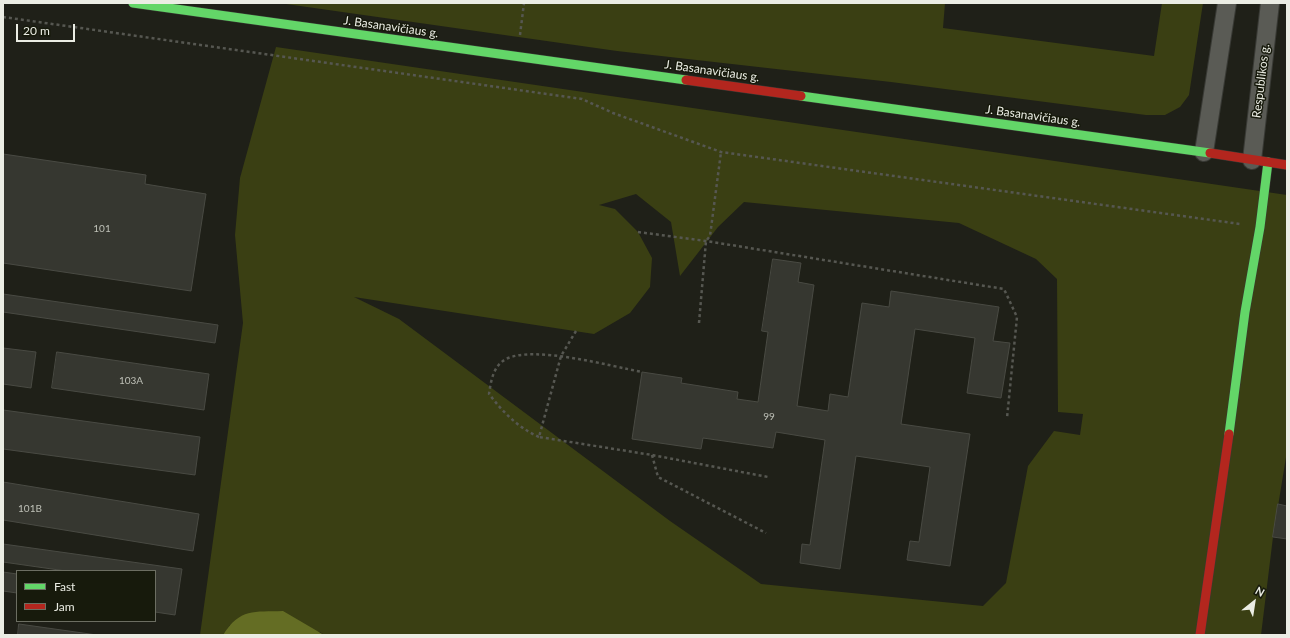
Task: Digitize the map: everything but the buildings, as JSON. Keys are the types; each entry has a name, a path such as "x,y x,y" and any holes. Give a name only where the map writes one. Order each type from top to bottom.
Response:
{"main road":[{"name":"J. Basanavičiaus g.","path":"133,3 1204,152 1287,165"},
{"path":"1200,635 1245,312 1260,227 1260,161"}],"street":[{"path":"1204,152 1227,3"},
{"name":"Respublikos g.","path":"1260,161 1270,3"}],"path":[{"path":"517,56 524,3"},
{"path":"3,17 582,99 613,113 700,143 721,152 1260,227"},
{"path":"699,323 706,241 710,236 721,152"},
{"path":"638,232 706,241 1004,289 1017,316 1007,418"},
{"path":"539,438 561,356 576,331"},
{"path":"642,372 561,356 521,355 505,360 493,373 489,394 509,418 524,430 539,438 652,455 768,477"},
{"path":"652,455 658,477 766,533"}],"shaded area":[{"path":"279,3 945,3 943,28 1154,56 1162,3 1203,3 1189,95 1180,107 1165,115 1146,115 891,82 617,51"},
{"path":"276,47 1287,195 1287,451 1273,537 1261,635 324,635 320,632 230,625 223,635 200,635 243,323 235,235 240,178","holes":["636,194 671,222 680,276 718,227 744,202 959,223 1036,259 1057,279 1058,412 1083,414 1080,435 1054,431 1028,466 1006,583 983,606 761,584 670,521 399,319 354,297 594,334 630,313 650,287 652,258 638,232 615,209 599,205"]},
{"path":"283,611 324,635 223,635 235,620 248,613"}],"traffic: fast":[{"path":"133,3 686,80"},
{"path":"801,96 1210,153"},
{"path":"1229,434 1245,312 1260,227 1268,162"}],"traffic: jam":[{"path":"686,80 801,96"},
{"path":"1210,153 1287,165"},
{"path":"1200,635 1229,434"}]}
